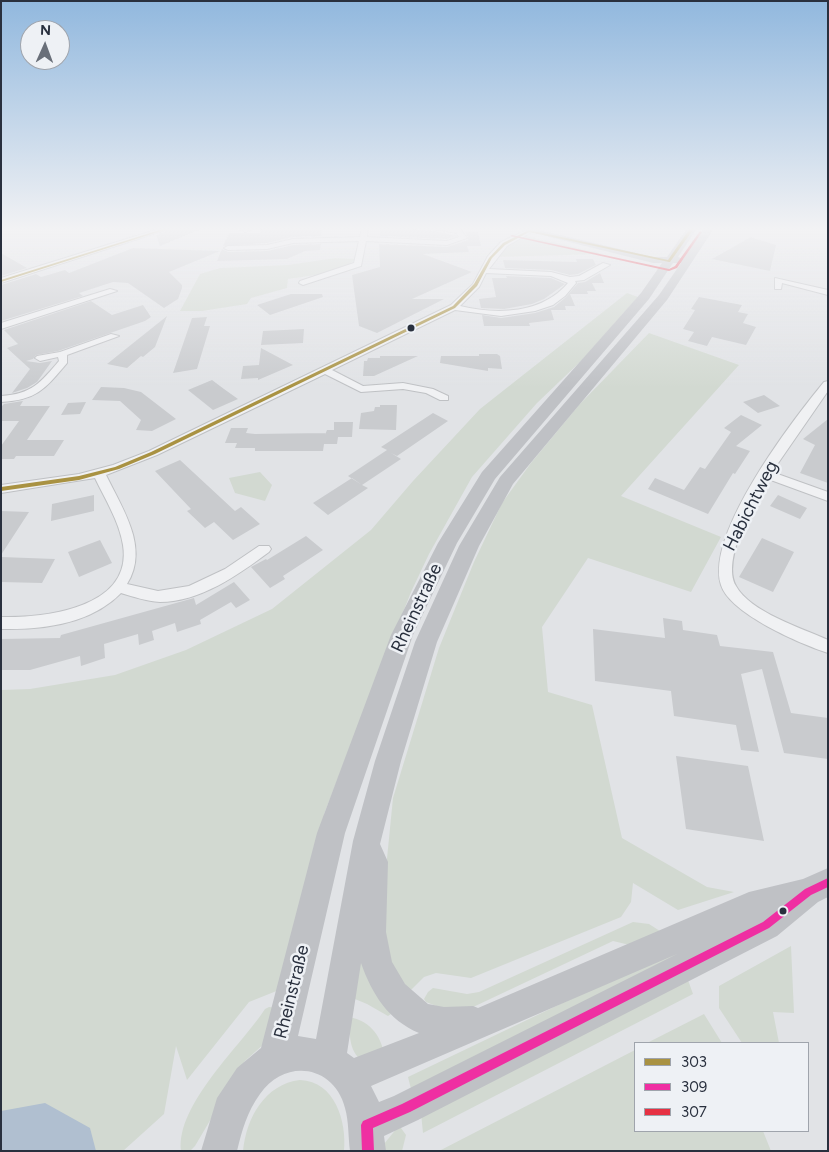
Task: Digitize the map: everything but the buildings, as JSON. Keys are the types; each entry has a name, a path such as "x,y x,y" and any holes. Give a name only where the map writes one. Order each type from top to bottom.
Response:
{"street":[{"path":"303,283 309,281"},
{"path":"1,489 99,474 153,453 454,307 478,281"},
{"path":"454,307 477,313 522,312 563,293 572,283 571,281"},
{"path":"651,281 651,287"},
{"name":"Rheinstraße","path":"275,1059 292,1002 317,884 331,833 402,634 448,543 488,476 540,413 622,324 651,287 659,281"},
{"name":"Rheinstraße","path":"340,1068 367,841 388,761 426,642 469,546 506,481 557,419 654,308 670,281"},
{"path":"778,281 778,287"},
{"path":"781,281 828,293"},
{"path":"1,326 113,290"},
{"path":"40,358 62,354 114,336"},
{"path":"81,338 89,344"},
{"path":"1,399 25,397 38,391 64,361 62,354"},
{"path":"325,370 361,389 403,386 428,391 444,398"},
{"name":"Habichtweg","path":"825,391 764,473 726,554 725,575 728,586 744,604 828,647"},
{"path":"764,473 828,496"},
{"path":"1,623 55,621 69,617 105,599 119,587 129,563 130,546 99,474"},
{"path":"119,587 151,595 174,595 226,577 264,549"},
{"path":"367,841 374,862 371,929 374,958 385,983 414,1016 436,1023 484,1022"},
{"path":"340,1068 361,1099 367,1138 406,1108 766,925 818,887"},
{"path":"219,1151 224,1128 237,1096 253,1075 275,1059 302,1052 340,1068 396,1060 749,907 818,887"}],"shaded area":[{"path":"196,281 288,281 287,288 251,298 247,304 202,311 180,311"},
{"path":"627,293 638,297 582,360 537,403 472,477 429,554 411,592 324,814 330,815 284,988 249,1002 187,1080 176,1046 164,1114 123,1151 1,1151 1,690 30,689 115,675 186,650 272,609 371,530 413,481 480,409"},
{"path":"649,333 739,365 621,496 721,537 691,592 588,558 542,627 548,692 592,705 622,838 707,887 734,892 678,910 633,883 631,902 621,917 471,978 436,973 424,977 408,993 392,974 381,919 393,798 439,648 474,562 502,503 531,463 579,405"},
{"path":"260,472 272,485 265,501 235,493 229,478"},
{"path":"362,906 391,1014 388,1016 350,997"},
{"path":"633,922 649,924 663,933 638,947 613,941 471,1008 444,1009 426,1002 424,999 433,988 467,994 479,992"},
{"path":"791,946 794,1013 773,1012 779,1042 741,1042 719,1008 719,986"},
{"path":"673,950 679,958 411,1089 408,1077"},
{"path":"688,980 693,994 423,1133 421,1113"},
{"path":"269,1007 280,1008 265,1043 245,1061 195,1146 190,1151 181,1151 182,1133 199,1095 265,1009"},
{"path":"704,1014 721,1042 649,1042"},
{"path":"349,1017 364,1023 375,1032 386,1060 362,1061 357,1057 351,1041"},
{"path":"634,1051 634,1132 763,1132 771,1151 439,1151"},
{"path":"300,1080 312,1082 322,1087 330,1095 341,1116 344,1151 243,1151 248,1127 253,1115 267,1096 277,1088"},
{"path":"397,1128 401,1128 406,1135 402,1151 382,1151 384,1144"}],"water":[{"path":"45,1103 90,1128 96,1151 1,1151 1,1111"}],"transit line":[{"name":"303","path":"1,489 79,478 117,468 153,453 454,307 478,281"},
{"name":"309","path":"368,1151 367,1125 406,1108 766,925 808,892 828,882"}]}
